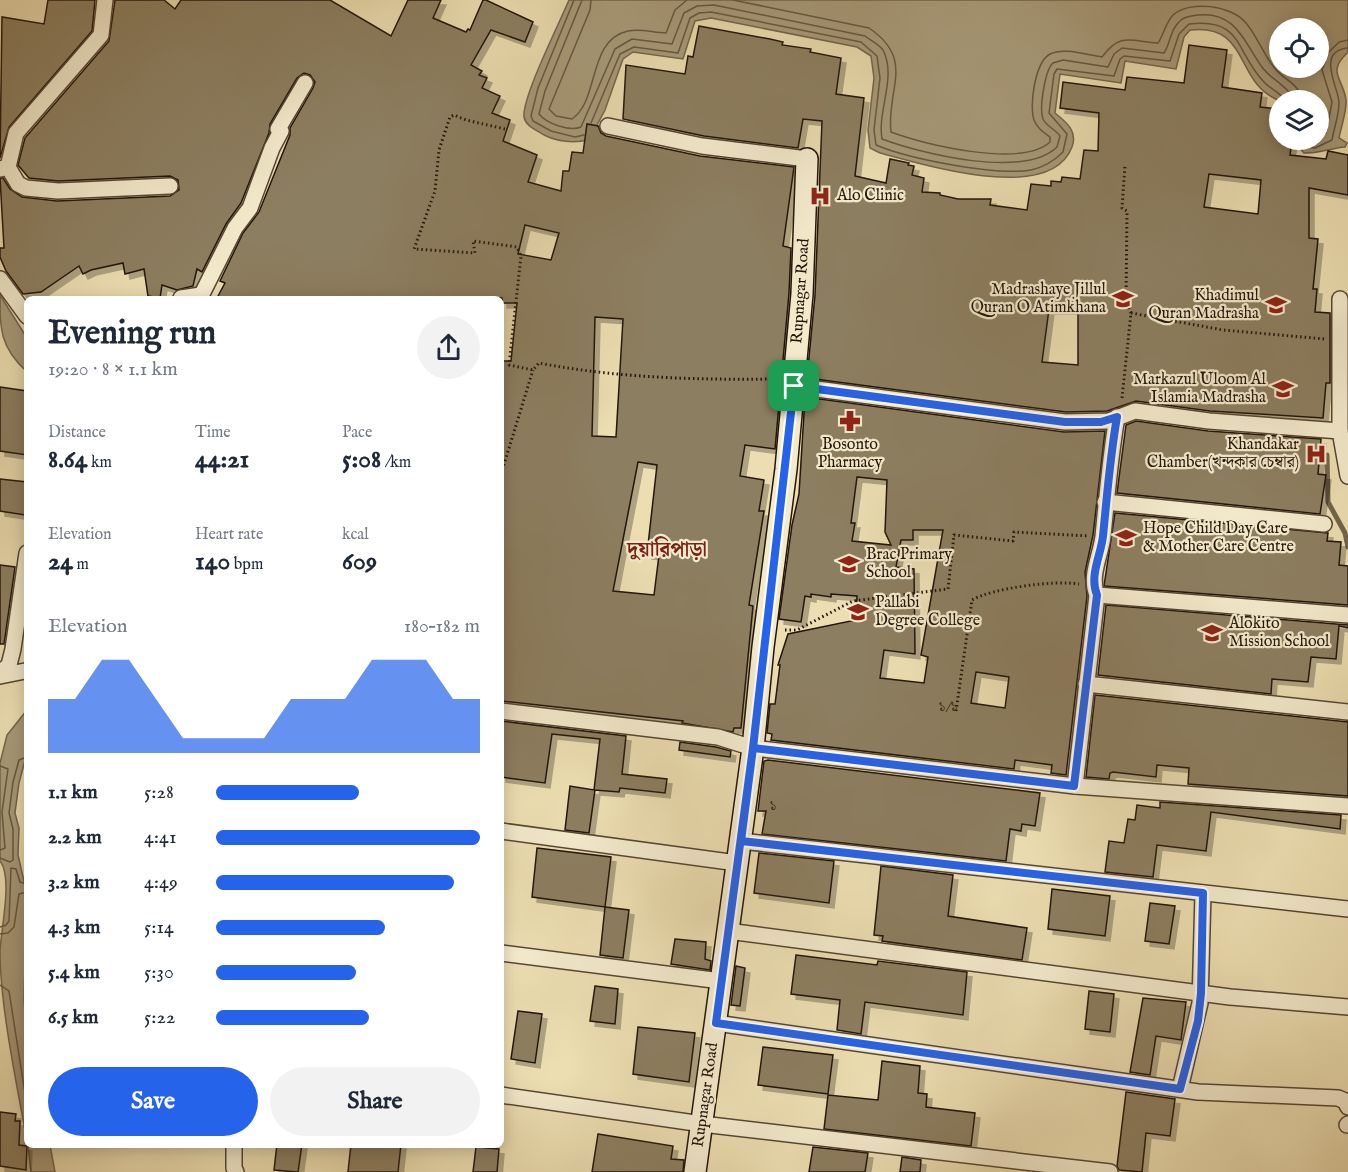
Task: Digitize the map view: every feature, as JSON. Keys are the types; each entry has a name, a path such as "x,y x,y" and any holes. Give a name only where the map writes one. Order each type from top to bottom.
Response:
{"street":[{"path":"105,0 101,35 16,133 4,168 18,184 26,188 58,191 170,186"},
{"path":"201,296 235,228 250,208 272,148 281,131 278,129 305,83"},
{"path":"608,126 702,146 807,159"},
{"name":"Rupnagar Road","path":"695,1172 741,841 786,469 795,382 807,159"},
{"path":"0,279 24,312"},
{"path":"1340,299 1338,339 1340,431 1348,476"},
{"path":"795,382 1065,422 1101,422 1135,411 1209,421 1340,431"},
{"path":"1074,786 1095,590 1103,538 1105,502 1119,416"},
{"path":"1105,502 1324,524"},
{"path":"0,674 9,664 14,649 24,575"},
{"path":"1095,590 1348,615"},
{"path":"0,674 24,671"},
{"path":"1086,684 1348,712"},
{"path":"504,711 718,737 753,748 1074,786 1348,806"},
{"path":"504,831 737,863"},
{"path":"741,841 1348,909"},
{"path":"1180,1089 1198,1021 1201,993 1203,893"},
{"path":"728,932 1201,993 1348,1007"},
{"path":"504,953 721,981"},
{"path":"716,1023 1180,1089 1338,1098 1345,1101 1348,1107"},
{"path":"504,1095 702,1124 1110,1172"},
{"path":"234,1148 236,1172"}],"path":[{"path":"505,129 454,115 450,117 440,150 435,191 414,249 475,253 473,241 517,247 521,256 509,363 511,367 533,370"},
{"path":"1119,416 1131,313 1126,301 1127,211 1122,208 1125,165"},
{"path":"1131,313 1223,330 1338,339"},
{"path":"504,464 533,370 539,363 575,371 669,378 795,382"},
{"path":"765,630 797,630 853,601 948,589 956,534 1014,541 1014,532 1078,534 1103,538"},
{"path":"956,711 972,600 992,590 1043,585 1053,581 1095,590"}],"water":[{"path":"569,0 1348,0 1348,52 1341,59 1337,70 1346,100 1339,138 1347,143 1345,147 1329,149 1329,90 1269,90 1269,95 1254,80 1233,44 1223,35 1209,30 1190,30 1184,37 1176,69 1125,61 1121,83 1060,74 1055,113 1070,127 1073,136 1072,147 1059,164 1039,174 1013,177 984,176 954,171 880,153 870,148 868,130 874,78 871,56 857,47 711,18 695,21 683,59 633,52 623,59 605,110 589,140 572,142 544,135 527,123 524,117 525,107 535,77"},
{"path":"1301,150 1326,150 1315,153 1304,153"},
{"path":"0,295 24,333 24,369 7,346 0,318"},
{"path":"24,714 24,764 15,813 19,828 18,855 24,881 24,1124 3,996 0,951 6,879 0,861 0,763 7,735"},
{"path":"28,1148 51,1148 55,1172 31,1172"}],"building":[{"path":"48,0 95,0 92,31 9,127 0,158 2,17 44,24"},
{"path":"115,0 164,0 175,9 181,0 330,0 391,36 408,0 441,0 433,18 466,32 470,30 483,0 486,0 533,22 525,42 491,30 471,65 482,71 479,75 487,78 482,88 500,96 492,113 510,120 503,141 537,155 528,182 561,191 563,171 569,171 572,152 583,153 587,124 598,126 601,133 606,136 700,156 794,167 783,246 791,248 775,449 745,445 740,476 764,480 759,511 764,511 749,605 753,606 741,728 734,728 733,732 682,723 683,721 504,701 504,361 511,361 517,303 504,303 504,296 218,296 225,283 220,281 243,233 259,212 290,135 290,128 313,88 315,82 310,75 304,73 297,78 270,124 269,133 241,203 226,224 202,272 197,269 193,286 177,290 162,285 160,296 148,296 144,269 125,274 123,263 83,274 79,266 41,292 23,294 6,271 0,257 0,248 4,248 0,178 3,178 10,189 22,197 57,201 170,196 179,190 178,180 170,176 58,181 29,178 18,165 25,138 109,41","holes":["525,225 559,233 551,260 518,254","595,317 623,319 616,437 592,436","638,462 657,465 647,554 659,555 654,595 613,591"]},
{"path":"699,26 770,39 783,42 782,45 811,49 810,52 841,58 836,94 864,98 855,176 886,183 890,159 914,166 912,175 924,178 922,192 940,193 940,195 958,199 991,199 990,205 1027,210 1031,184 1051,186 1051,181 1061,182 1062,177 1080,179 1084,150 1098,151 1099,113 1060,108 1063,82 1125,90 1127,77 1184,83 1189,45 1227,50 1222,87 1262,93 1260,107 1269,108 1269,150 1291,150 1290,155 1326,159 1328,151 1348,155 1348,195 1309,188 1309,238 1318,239 1313,289 1317,289 1315,312 1330,313 1330,383 1326,383 1323,418 1210,411 1136,401 1107,411 1066,412 807,378 815,295 822,121 803,119 798,148 704,136 623,119 626,65 685,74 688,56 693,57","holes":["1209,174 1261,180 1258,214 1204,207","1049,309 1078,309 1078,365 1042,362"]},
{"path":"0,387 24,391 24,455 0,451"},
{"path":"805,397 1064,432 1105,431 1093,535 1085,572 1087,596 1066,775 1051,773 1052,765 1015,760 1014,769 771,740 772,734 767,733 770,704 775,704 780,665 778,665 788,634 856,620 857,596 831,594 831,597 811,594 811,597 805,596 801,622 779,619 792,525 799,494","holes":["857,477 887,480 885,532 891,545 852,541 855,523 851,523","913,530 943,530 921,655 928,657 924,683 880,678 884,650 915,654 914,569 896,567 901,540 913,540","976,672 1009,677 1005,708 971,703"]},
{"path":"1136,421 1208,431 1321,439 1318,474 1326,475 1320,514 1117,493 1126,425"},
{"path":"0,479 24,482 24,515 0,511"},
{"path":"1115,513 1328,533 1327,541 1341,542 1339,565 1348,566 1348,605 1104,586"},
{"path":"0,565 15,567 4,644 0,644"},
{"path":"1106,605 1348,625 1348,628 1339,626 1336,659 1311,657 1308,682 1272,679 1271,694 1098,675"},
{"path":"1095,695 1348,722 1348,796 1188,784 1189,768 1157,765 1156,777 1113,772 1110,773 1109,779 1086,777"},
{"path":"504,721 626,736 622,774 667,779 665,793 620,788 619,792 595,790 589,833 565,830 570,786 594,790 600,739 552,734 545,783 504,777"},
{"path":"680,742 731,751 730,757 679,750"},
{"path":"764,761 1040,793 1035,826 1022,824 1021,831 1010,829 1006,861 762,834 766,811 758,811"},
{"path":"1160,802 1341,815 1340,829 1211,812 1206,851 1157,845 1153,877 1105,872 1109,841 1124,843 1128,819 1135,820 1137,805 1160,808"},
{"path":"537,848 611,857 605,907 532,897"},
{"path":"759,853 834,861 829,903 754,893"},
{"path":"881,866 953,875 948,916 1027,928 1022,960 882,941 883,936 874,935"},
{"path":"1052,889 1110,896 1105,936 1048,929"},
{"path":"1150,903 1175,906 1169,944 1145,941"},
{"path":"605,907 629,910 623,958 600,955"},
{"path":"675,939 706,942 705,959 711,961 710,970 671,964"},
{"path":"796,955 877,965 878,961 967,972 963,1015 865,1002 861,1034 837,1030 840,1000 791,994"},
{"path":"736,966 745,968 740,1006 731,1005"},
{"path":"595,986 618,989 615,1024 590,1021"},
{"path":"1089,991 1114,994 1110,1032 1085,1029"},
{"path":"1143,998 1186,1002 1181,1040 1156,1036 1150,1075 1130,1072"},
{"path":"518,1011 542,1014 535,1063 511,1059"},
{"path":"638,1027 695,1033 689,1082 633,1074"},
{"path":"763,1047 833,1055 828,1094 758,1085"},
{"path":"882,1061 920,1066 918,1093 927,1094 926,1107 975,1113 971,1146 824,1129 828,1095 878,1100"},
{"path":"1126,1092 1175,1099 1170,1136 1146,1133 1142,1172 1119,1170 1117,1166"},
{"path":"0,1112 16,1114 15,1121 20,1121 19,1145 27,1148 26,1170 0,1166"},
{"path":"598,1134 673,1146 671,1159 684,1160 683,1172 592,1172"},
{"path":"813,1147 868,1153 865,1172 809,1172"},
{"path":"277,1148 301,1148 298,1172 274,1170"},
{"path":"351,1148 401,1148 398,1172 348,1172"},
{"path":"476,1148 499,1149 497,1172 473,1172"},
{"path":"902,1157 921,1160 920,1172 900,1172"}],"waterway":[{"path":"1327,455 1328,502 1345,533 1348,547"}],"place":[{"name":"Alo Clinic","path":"820,196"},
{"name":"Madrashaye Jillul Quran O Atimkhana","path":"1123,299"},
{"name":"Khadimul Quran Madrasha","path":"1276,305"},
{"name":"Markazul Uloom Al Islamia Madrasha","path":"1283,389"},
{"name":"Bosonto Pharmacy","path":"850,421"},
{"name":"Khandakar Chamber(খন্দকার চেম্বার)","path":"1316,454"},
{"name":"Hope Child Day Care & Mother Care Centre","path":"1126,538"},
{"name":"Brac Primary School","path":"849,564"},
{"name":"Pallabi Degree College","path":"858,612"},
{"name":"Alokito Mission School","path":"1212,633"}],"district":[{"name":"দুয়ারিপাড়া","path":"667,550"}],"route":[{"path":"794,386 753,748 716,1023 1180,1089 1198,1021 1202,986 1203,893 741,841 753,748 1074,786 1097,595 1093,586 1103,538 1109,463 1117,417 1101,422 1065,422 794,386"}]}
